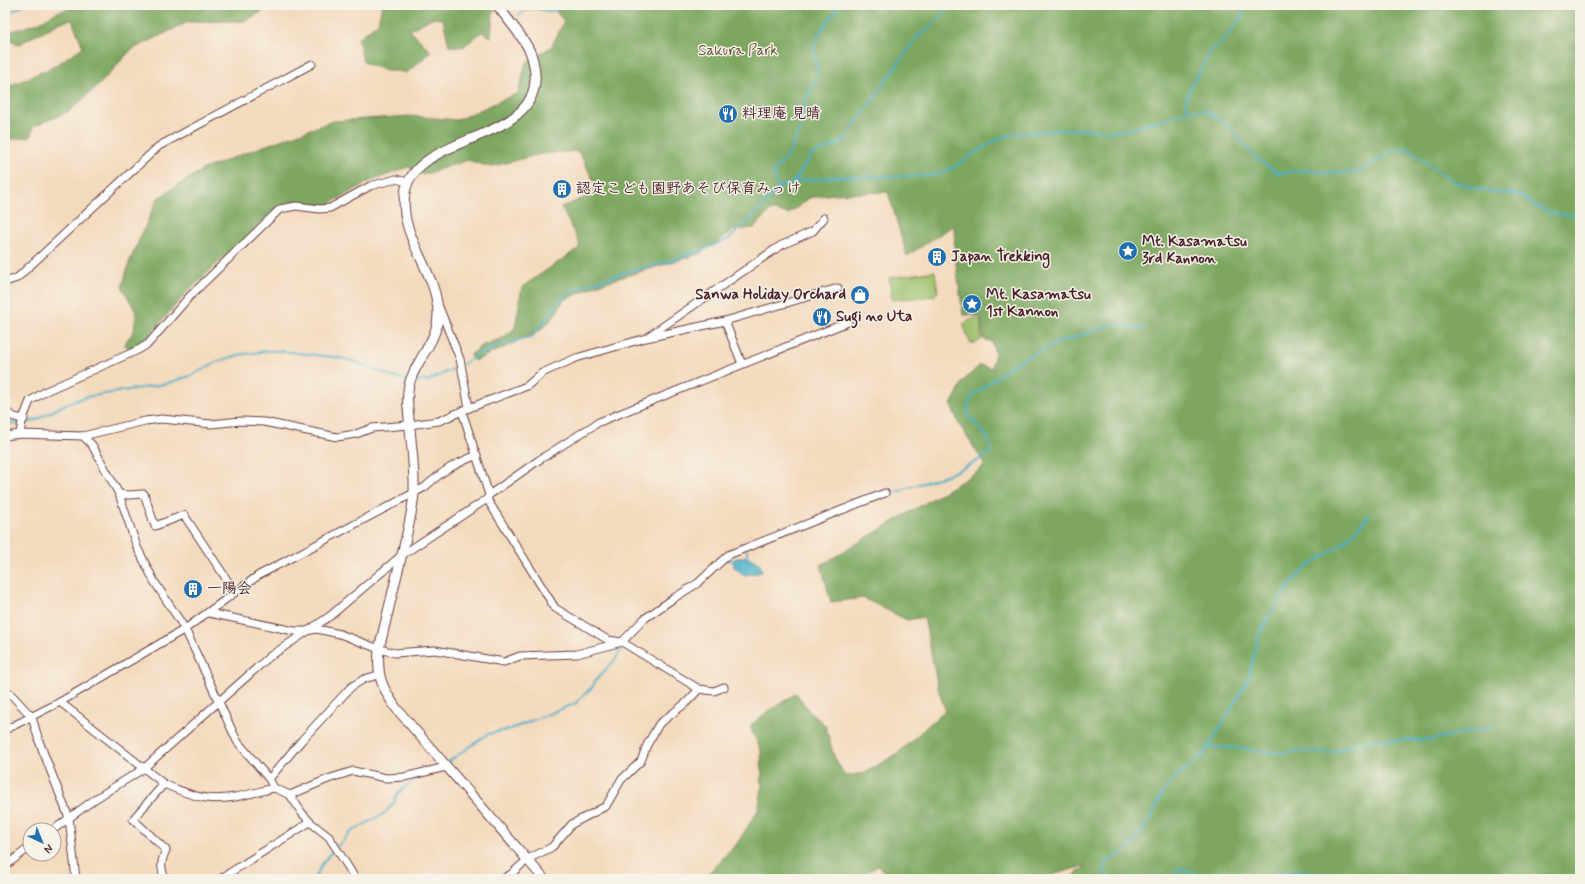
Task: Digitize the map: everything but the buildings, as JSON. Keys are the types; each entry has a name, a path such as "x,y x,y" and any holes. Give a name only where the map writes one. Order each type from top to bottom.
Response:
{"street":[{"path":"497,5 530,52 534,66 534,81 529,100 521,111 509,121 432,158 413,174 408,182 405,195 405,212 409,230 460,359 466,409 488,497 555,608 608,640 622,642 699,689 714,691 724,687"},
{"path":"5,282 17,278 159,146 312,64"},
{"path":"7,435 21,425 30,401 46,391 138,350 148,344 189,298 280,209 296,206 320,209 330,208 370,186 396,179 408,182"},
{"path":"646,338 780,246 813,231 824,218"},
{"path":"5,411 14,417 21,425 84,436 145,421 162,419 211,424 241,421 264,422 337,437 356,434 372,428 439,421 527,386 542,374 576,358 646,338 725,321 838,288"},
{"path":"438,304 438,317 435,333 410,381 408,401 414,471 414,492 411,517 379,649 378,675 384,692 396,708 544,879"},
{"path":"725,321 742,364"},
{"path":"62,823 143,769 218,703 225,695 270,657 330,616 402,554 488,497 539,460 599,422 848,322"},
{"path":"84,436 92,445 119,494 137,547 154,581 185,629 218,703 237,741 274,788 290,795 310,822 329,837 354,879"},
{"path":"5,730 60,702 185,629 209,613 259,575 425,487 452,465 477,455"},
{"path":"209,613 294,631 306,632 317,629 340,634 379,649 395,653 436,650 504,662 520,656 576,654 622,642 644,619 698,583 728,555 885,493"},
{"path":"119,494 144,494 155,526 184,515 235,592"},
{"path":"269,780 302,740 351,687 364,679 378,675"},
{"path":"5,688 32,717 39,741 69,818 76,879"},
{"path":"503,879 509,877 528,859 552,847 572,824 606,806 622,780 641,761 647,745 658,724 687,702 699,689"},
{"path":"60,702 143,769 164,784 194,795 219,798 242,796 274,788"},
{"path":"290,795 353,770 386,778 404,777 446,767"},
{"path":"164,784 133,818 166,850 161,861 160,868 165,879"},
{"path":"220,879 310,822"},
{"path":"5,866 22,853"}],"green space":[{"path":"83,5 274,5 245,21 188,22 131,50 99,85 68,112 34,126 30,137 5,140 5,88 53,67 83,47 72,20 61,22 19,44 11,41 9,32 38,23 57,12"},
{"path":"382,5 502,5 493,12 491,37 482,32 463,47 449,46 443,19 432,18 410,30 431,52 407,73 386,71 363,62 358,38 378,23"},
{"name":"Sakura Park","path":"551,5 1580,5 1580,879 1070,879 1087,865 1038,879 889,879 879,865 857,879 703,879 738,842 758,810 762,788 761,751 750,726 762,716 796,693 809,711 825,725 834,756 845,776 865,773 898,753 945,710 938,688 924,617 907,620 863,598 831,602 821,565 977,472 985,465 959,424 951,405 964,380 980,365 991,368 995,354 992,342 983,339 981,318 972,315 963,315 955,257 954,225 907,256 888,192 833,194 809,198 789,214 771,210 754,228 734,230 699,254 599,284 564,300 552,319 538,332 474,361 470,355 481,346 503,338 515,328 522,287 579,248 579,242 561,207 590,196 597,187 578,151 541,154 490,167 468,160 423,175 408,167 371,181 325,206 289,202 272,212 188,291 142,343 131,349 124,344 134,331 136,312 122,287 130,260 158,198 204,169 333,121 411,116 457,120 518,93 526,63 552,46 564,21"},
{"path":"935,271 938,292 934,296 892,300 889,278"},
{"path":"974,318 981,320 981,340 976,343 970,343 963,324"}],"water":[{"path":"747,556 760,564 762,572 744,575 734,567 734,559"}],"waterway":[{"path":"5,15 24,5"},
{"path":"519,15 535,8 554,11 563,5"},
{"path":"817,75 814,53 815,45 820,33 840,5"},
{"path":"794,182 811,155 843,142 916,38 936,22 949,5"},
{"path":"1188,111 1186,103 1187,95 1193,83 1212,49 1222,43 1241,18 1247,5"},
{"path":"778,188 773,172 788,156 800,129 805,101 816,79"},
{"path":"463,364 479,354 505,344 532,337 561,299 569,293 586,285 630,271 667,262 705,249 730,238 760,209 778,188 794,182 833,177 936,175 954,167 992,142 1009,135 1055,130 1087,129 1107,132 1127,130 1188,111 1206,110 1231,128 1254,157 1278,173 1308,170 1326,173 1350,173 1360,171 1392,151 1405,148 1415,153 1454,182 1482,190 1505,194 1511,193 1522,196 1532,204 1551,213 1563,215 1580,214"},
{"path":"886,496 942,477 970,465 991,450 987,437 968,415 967,411 971,397 1015,363 1059,342 1100,328 1118,324 1145,329"},
{"path":"24,424 36,420 66,404 86,397 165,384 193,375 216,362 239,355 266,351 281,351 341,358 356,362 393,377 408,380"},
{"path":"413,380 428,381 459,366"},
{"path":"5,423 20,424"},
{"path":"1107,879 1105,866 1109,860 1127,850 1137,838 1151,817 1161,795 1177,775 1202,756 1224,721 1248,679 1259,634 1286,590 1304,569 1343,544 1370,514"},
{"path":"747,550 747,556"},
{"path":"728,559 733,561"},
{"path":"629,640 634,634"},
{"path":"448,762 488,734 511,729 576,703 594,685 594,682 614,661 622,649"},
{"path":"1208,747 1238,748 1278,753 1306,751 1330,753 1358,743 1377,740 1430,740 1494,727"},
{"path":"338,846 351,832 385,813 394,803 397,794 418,777"},
{"path":"315,879 321,866 334,849"},
{"path":"1170,879 1179,868 1211,879"},
{"path":"1262,879 1290,870 1305,871 1333,879"}],"place":[{"name":"料理庵 見晴","path":"728,114"},
{"name":"認定こども園野あそび保育みっけ","path":"562,189"},
{"name":"Mt. Kasamatsu 3rd Kannon","path":"1128,251"},
{"name":"Japan Trekking","path":"937,257"},
{"name":"Sanwa Holiday Orchard","path":"860,295"},
{"name":"Mt. Kasamatsu 1st Kannon","path":"972,304"},
{"name":"Sugi no Uta","path":"822,317"},
{"name":"一陽会","path":"193,589"}]}
